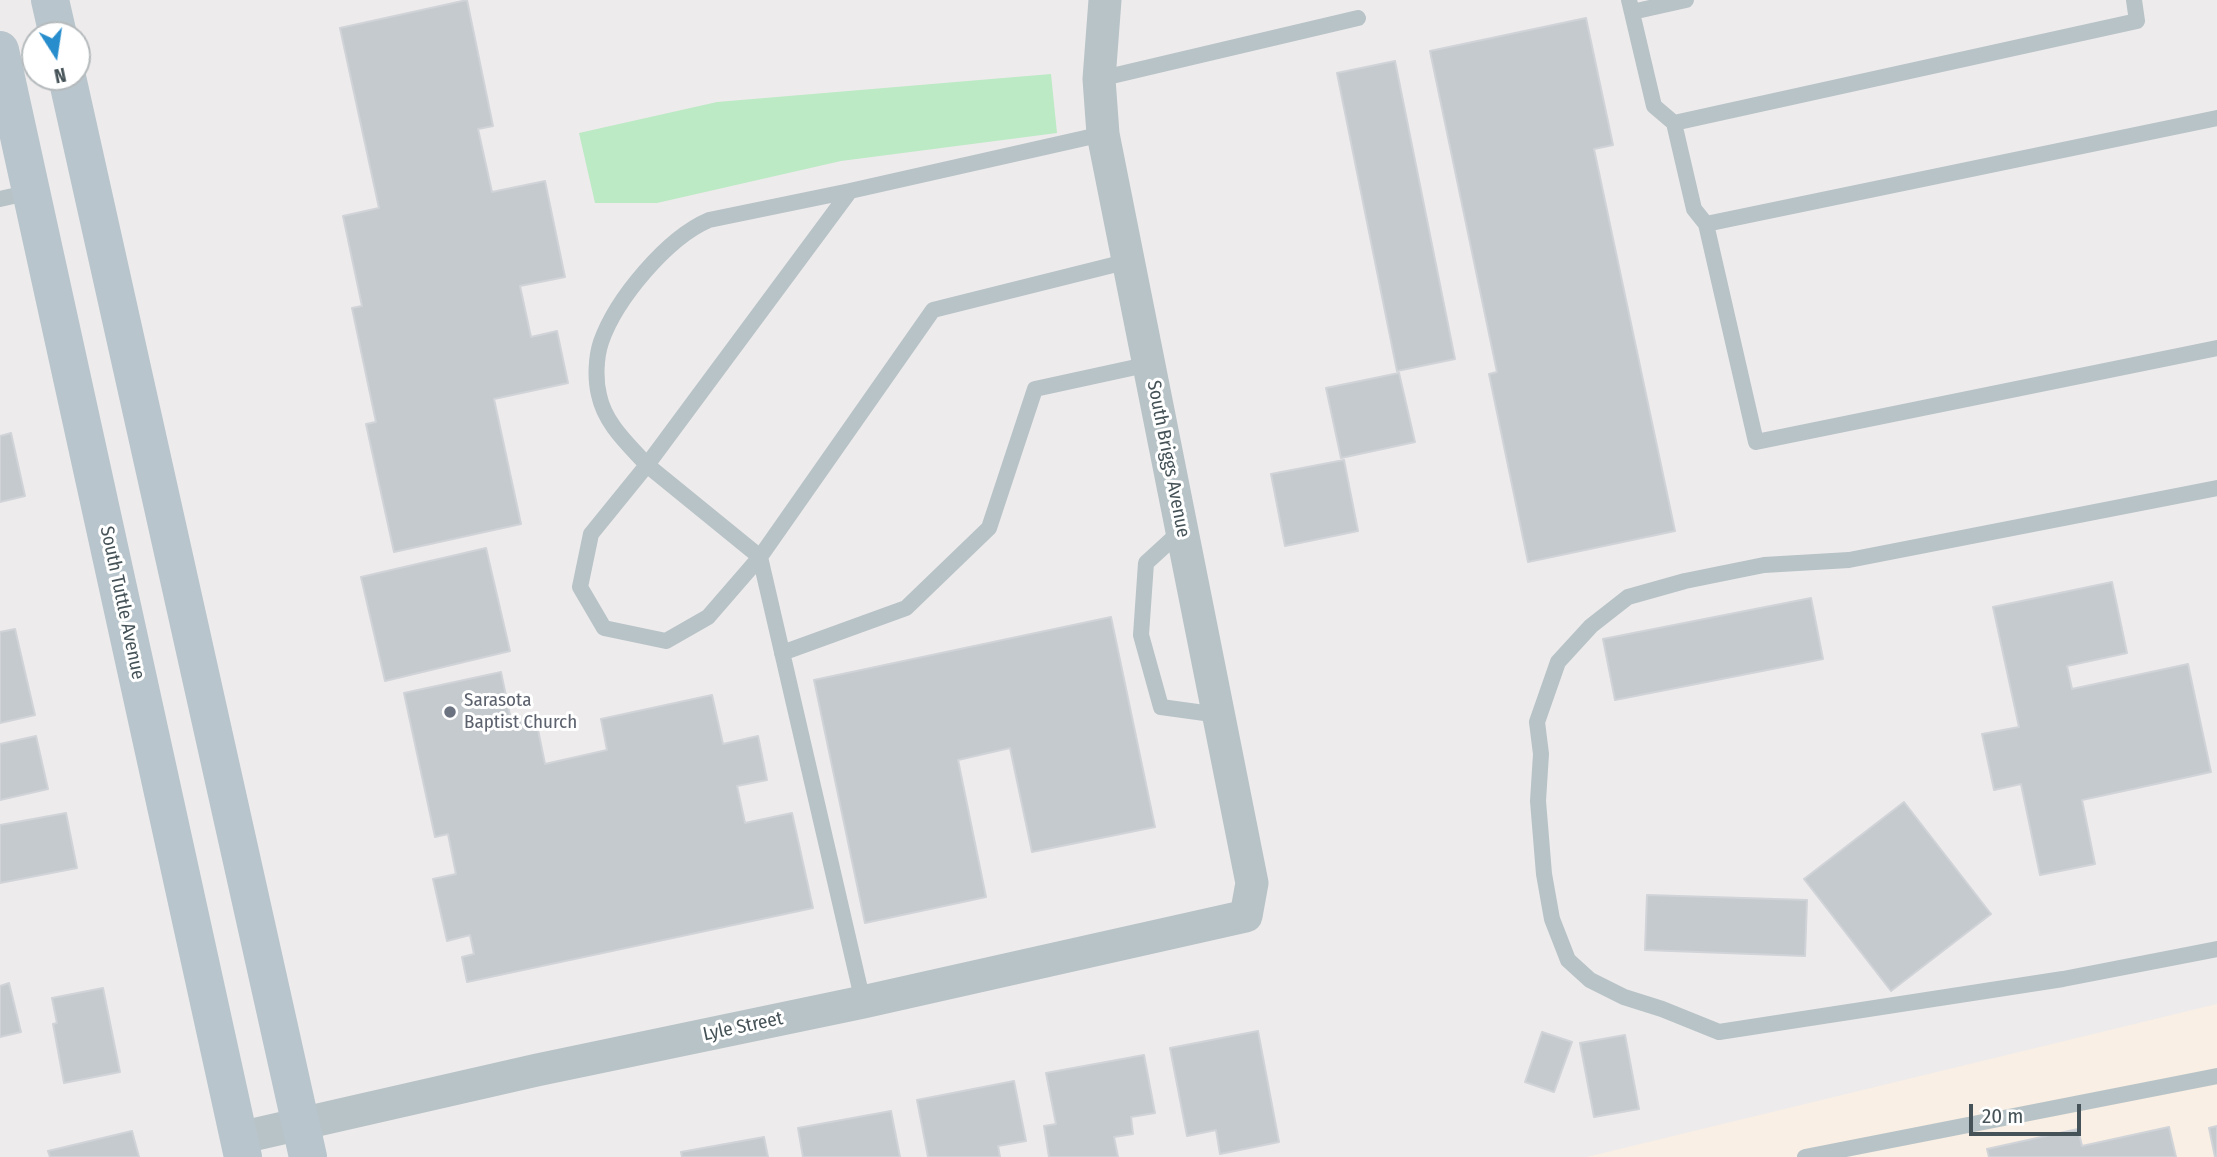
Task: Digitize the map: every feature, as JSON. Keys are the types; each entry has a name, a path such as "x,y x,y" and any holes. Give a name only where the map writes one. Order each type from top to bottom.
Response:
{"main road":[{"path":"50,0 55,21"},
{"name":"South Tuttle Avenue","path":"0,50 16,196 241,1148"},
{"path":"70,91 304,1141"}],"street":[{"name":"South Briggs Avenue","path":"1105,0 1099,79 1102,134 1252,883 1246,916"},
{"name":"Lyle Street","path":"241,1148 304,1141 550,1067 863,1002 1246,916"}],"lane":[{"path":"1686,0 1631,6 1654,106 1674,123 1694,209 1706,224 1756,442 2217,348"},
{"path":"1674,123 2137,21 2134,0"},
{"path":"1099,79 1358,18"},
{"path":"1706,224 2217,117"},
{"path":"863,1002 760,557 647,465 614,429 605,415 598,395 597,375 601,343 607,327 632,289 659,256 696,226 709,220 1102,134"},
{"path":"850,191 647,465 591,534 580,587 604,628 666,641 708,617 760,557 933,310 1129,261"},
{"path":"782,653 906,608 989,528 1035,389 1150,363"},
{"path":"2217,488 1849,560 1764,565 1685,581 1628,597 1591,626 1558,662 1537,722 1541,754 1538,801 1544,874 1552,919 1568,960 1590,980 1624,997 1719,1032 2063,979 2217,949"},
{"path":"1182,530 1146,563 1141,635 1161,707 1219,716"},
{"path":"1805,1157 2217,1076"}],"shaded area":[{"path":"2217,1004 2217,1157 1587,1157"}],"green space":[{"path":"1051,74 1057,133 841,161 657,203 595,203 579,133 717,102"}],"building":[{"path":"467,0 493,126 478,129 492,192 545,181 565,277 520,286 531,337 557,331 568,383 494,399 521,524 394,552 366,424 376,422 352,308 362,306 343,216 379,208 340,28"},
{"path":"1586,18 1613,145 1594,149 1675,531 1528,562 1489,374 1497,372 1430,51"},
{"path":"1395,61 1455,359 1397,371 1337,73"},
{"path":"1399,373 1415,442 1341,458 1326,388"},
{"path":"11,433 25,496 0,502 0,436"},
{"path":"1344,460 1358,531 1285,546 1271,474"},
{"path":"486,548 510,651 385,681 361,577"},
{"path":"2112,582 2127,653 2067,666 2072,689 2188,664 2211,772 2082,800 2095,864 2040,875 2021,784 1994,790 1982,734 2019,727 1993,607"},
{"path":"1811,598 1823,659 1615,700 1603,639"},
{"path":"1111,617 1155,827 1032,852 1010,748 958,760 986,897 865,923 814,680"},
{"path":"15,629 35,715 0,723 0,632"},
{"path":"501,672 511,720 535,715 545,764 607,750 601,719 712,695 723,744 758,736 767,780 737,786 745,823 792,813 813,908 467,982 462,957 474,954 470,935 447,941 433,879 456,874 448,834 435,837 404,693"},
{"path":"36,736 48,789 0,800 0,744"},
{"path":"1904,802 1991,914 1891,991 1804,879"},
{"path":"66,813 77,868 0,883 0,825"},
{"path":"1647,895 1807,900 1805,956 1645,950"},
{"path":"9,983 21,1032 0,1037 0,986"},
{"path":"103,988 120,1072 64,1083 53,1024 57,1023 52,998"},
{"path":"1258,1031 1279,1142 1220,1154 1216,1130 1187,1136 1170,1048"},
{"path":"1542,1032 1572,1042 1554,1092 1525,1082"},
{"path":"1625,1035 1639,1109 1594,1117 1580,1043"},
{"path":"1144,1055 1155,1113 1131,1117 1133,1134 1114,1137 1118,1157 1049,1157 1044,1126 1056,1124 1046,1073"},
{"path":"1014,1081 1026,1141 998,1146 1000,1157 928,1157 917,1100"},
{"path":"891,1111 900,1157 803,1157 798,1128"},
{"path":"2217,1126 2217,1157 2215,1157 2209,1128"},
{"path":"2169,1127 2176,1157 1989,1157 1987,1149 2078,1129 2082,1146"},
{"path":"132,1131 139,1157 50,1157 48,1151"},
{"path":"764,1137 768,1157 682,1157 681,1152"}],"place":[{"name":"Sarasota Baptist Church","path":"450,712"}]}
